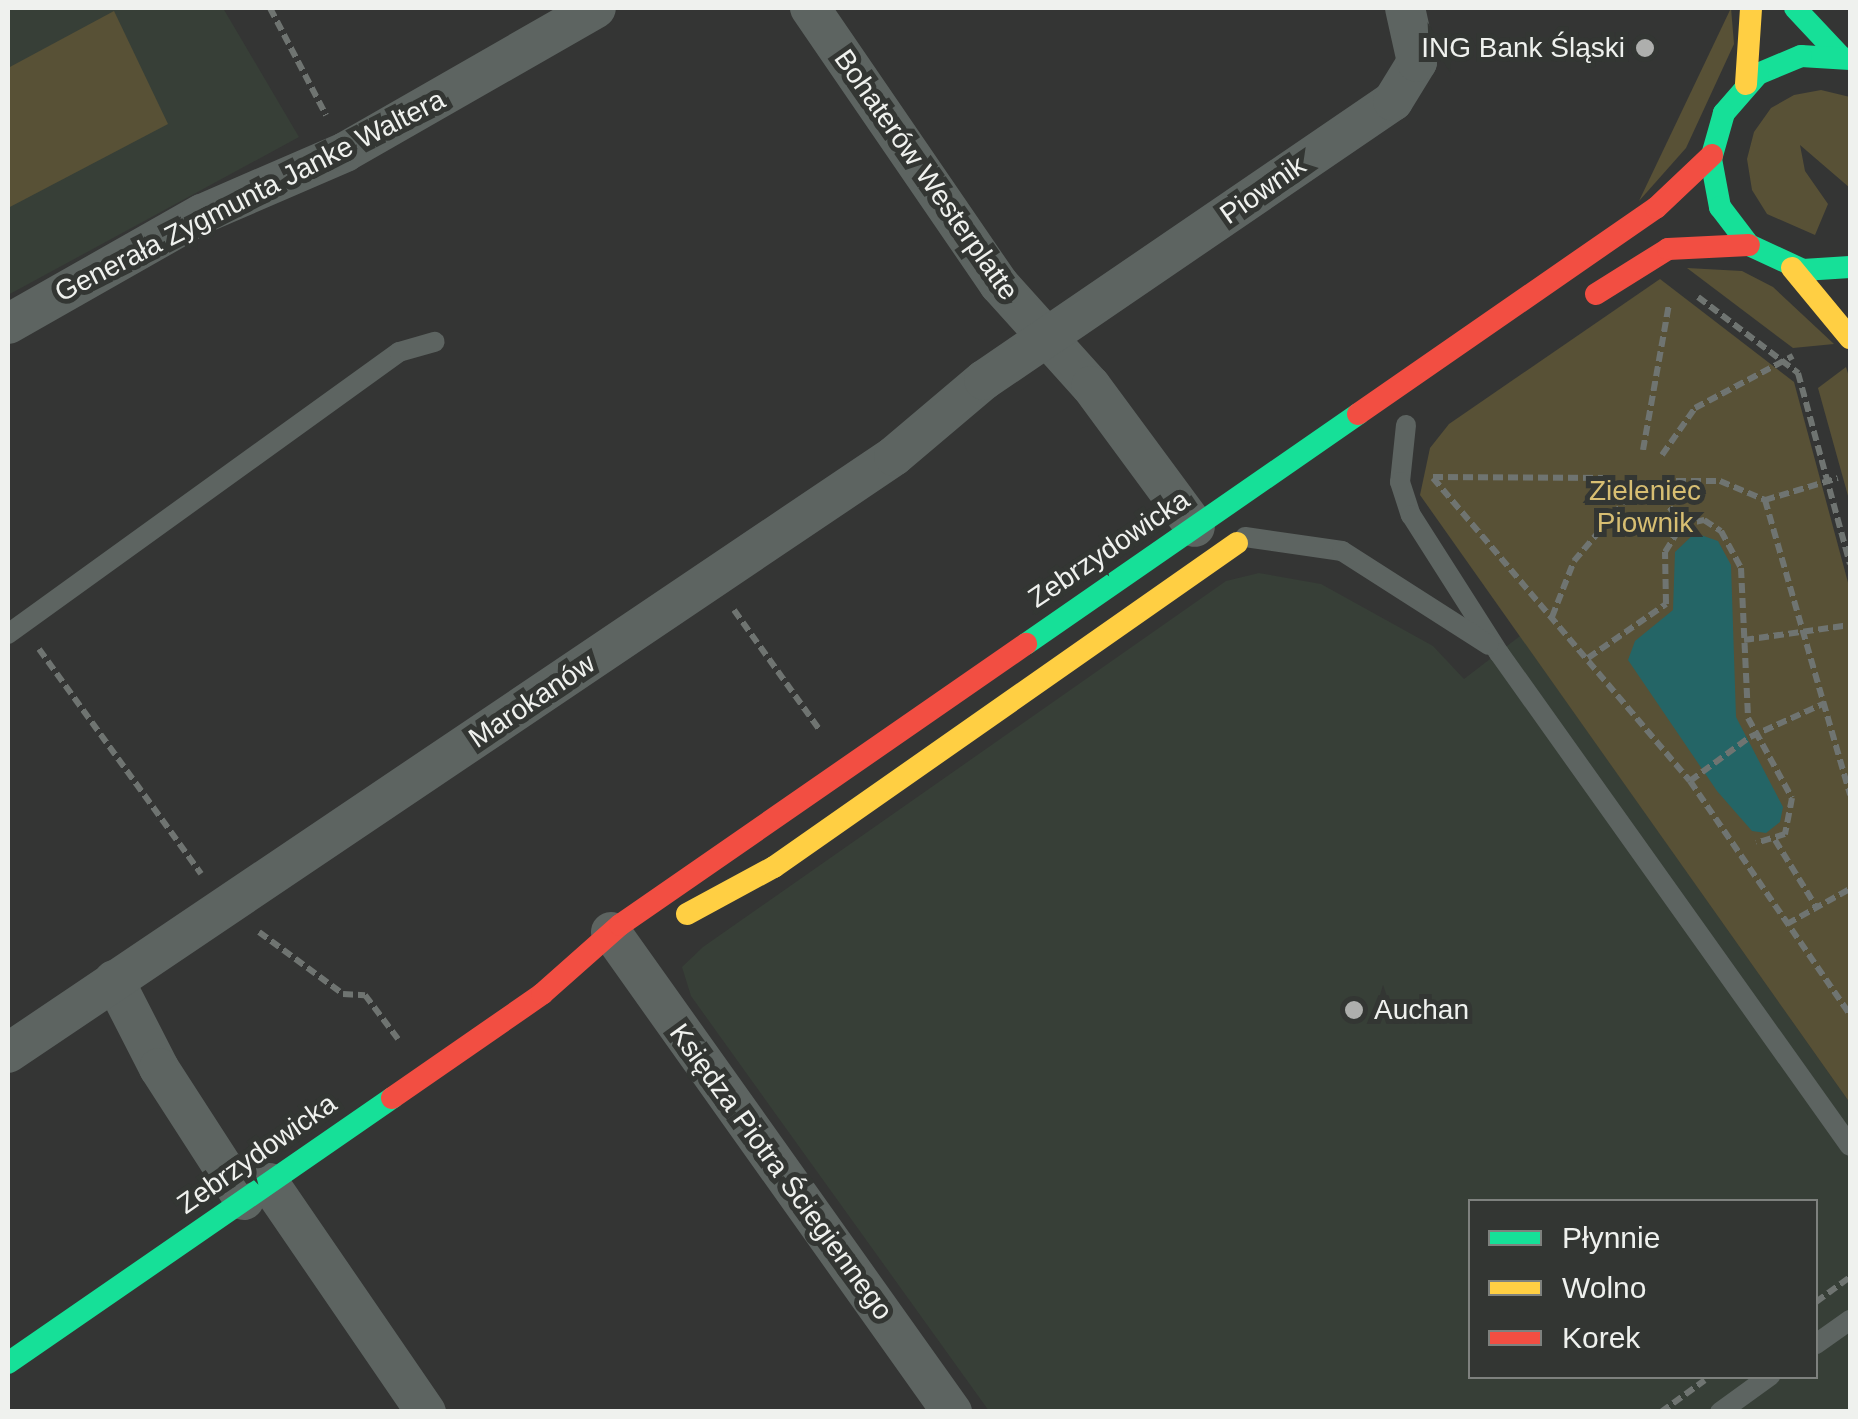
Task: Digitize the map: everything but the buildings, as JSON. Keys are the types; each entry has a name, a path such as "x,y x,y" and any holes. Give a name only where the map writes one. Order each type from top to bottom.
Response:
{"street":[{"name":"Generała Zygmunta Janke Waltera","path":"8,324 202,214 346,152 596,8"},
{"name":"Bohaterów Westerplatte","path":"810,8 999,284 1048,338 1195,528"},
{"name":"Piownik","path":"1048,338 1403,92 1417,62 1405,8"},
{"path":"1746,84 1751,8"},
{"path":"1795,8 1845,58"},
{"path":"1845,58 1794,58 1746,84 1720,120 1712,155 1720,206 1749,246 1792,268 1850,338"},
{"name":"Zebrzydowicka","path":"639,935 958,690 1656,208 1712,155"},
{"path":"1582,304 1668,249 1749,246"},
{"path":"1792,268 1850,267"},
{"name":"Marokanów","path":"8,1054 894,456 984,380 1048,338"},
{"path":"1379,444 1429,409"},
{"name":"Zebrzydowicka","path":"8,1363 542,994 639,935 774,867 1278,514"},
{"name":"Księdza Piotra Ściegiennego","path":"639,935 952,1412"},
{"path":"114,980 158,1068 426,1412"}],"lane":[{"path":"15,630 399,352 435,342"},
{"path":"1406,425 1399,465 1403,498 1499,653 1850,1146"},
{"path":"1245,537 1342,551 1446,612 1499,653"},
{"path":"958,690 995,744"},
{"path":"1818,1343 1850,1320"},
{"path":"1720,1412 1766,1379"}],"path":[{"path":"270,8 346,152"},
{"path":"1681,285 1798,374 1850,564"},
{"path":"1643,450 1672,292"},
{"path":"1662,454 1695,408 1793,356"},
{"path":"1422,466 1690,781 1850,1015"},
{"path":"1415,481 1432,477 1612,478"},
{"path":"1676,481 1720,481 1765,500 1838,478"},
{"path":"1661,495 1682,525"},
{"path":"1765,500 1850,795"},
{"path":"1552,618 1574,561 1625,501"},
{"path":"1682,525 1712,523 1737,552 1746,702 1752,736 1792,798 1792,824 1775,840 1756,844"},
{"path":"1588,658 1666,604 1665,552 1682,525"},
{"path":"712,578 825,738"},
{"path":"1744,640 1850,624"},
{"path":"15,630 224,906 343,994 365,994 388,1025"},
{"path":"1690,781 1752,736 1824,704"},
{"path":"1775,840 1817,908"},
{"path":"1787,924 1850,889"},
{"path":"1818,1301 1848,1279 1850,1289"},
{"path":"1661,1412 1706,1379"},
{"path":"1676,1401 1684,1412"}],"shaded area":[{"path":"8,8 223,8 299,137 8,295"},
{"name":"Auchan","path":"1259,573 1321,584 1433,646 1464,679 1520,636 1850,1103 1850,1411 989,1411 691,996 682,967 703,947 1226,581"}],"green space":[{"path":"1731,8 1734,44 1686,148 1639,201"},
{"path":"114,11 168,124 8,208 8,68"},
{"path":"1821,90 1850,97 1850,188 1800,145 1805,171 1828,204 1815,235 1767,214 1752,190 1747,159 1754,132 1771,108 1794,95"},
{"path":"1687,268 1742,271 1773,287 1834,344 1793,348"},
{"name":"Zieleniec Piownik","path":"1660,279 1794,382 1850,590 1850,1103 1420,495 1430,448 1449,424"},
{"path":"1846,367 1850,380 1850,503 1818,388"}],"water":[{"path":"1695,533 1718,541 1731,565 1736,717 1783,807 1780,822 1766,833 1752,831 1717,791 1628,660 1635,641 1673,610 1675,552"}],"traffic: fast":[{"path":"1795,8 1840,56"},
{"path":"1850,59 1801,56 1758,74 1724,113 1711,159 1720,207 1749,245 1803,270 1850,267"},
{"path":"1026,644 1358,414"},
{"path":"8,1363 392,1098"}],"traffic: slow":[{"path":"1746,84 1751,8"},
{"path":"1792,268 1850,338"},
{"path":"687,914 774,867 1237,543"}],"traffic: jam":[{"path":"1358,414 1656,208 1712,155"},
{"path":"1596,294 1668,249 1749,245"},
{"path":"392,1098 542,994 620,925 1026,644"}],"place":[{"name":"ING Bank Śląski","path":"1645,48"},
{"name":"Auchan","path":"1354,1010"}]}
